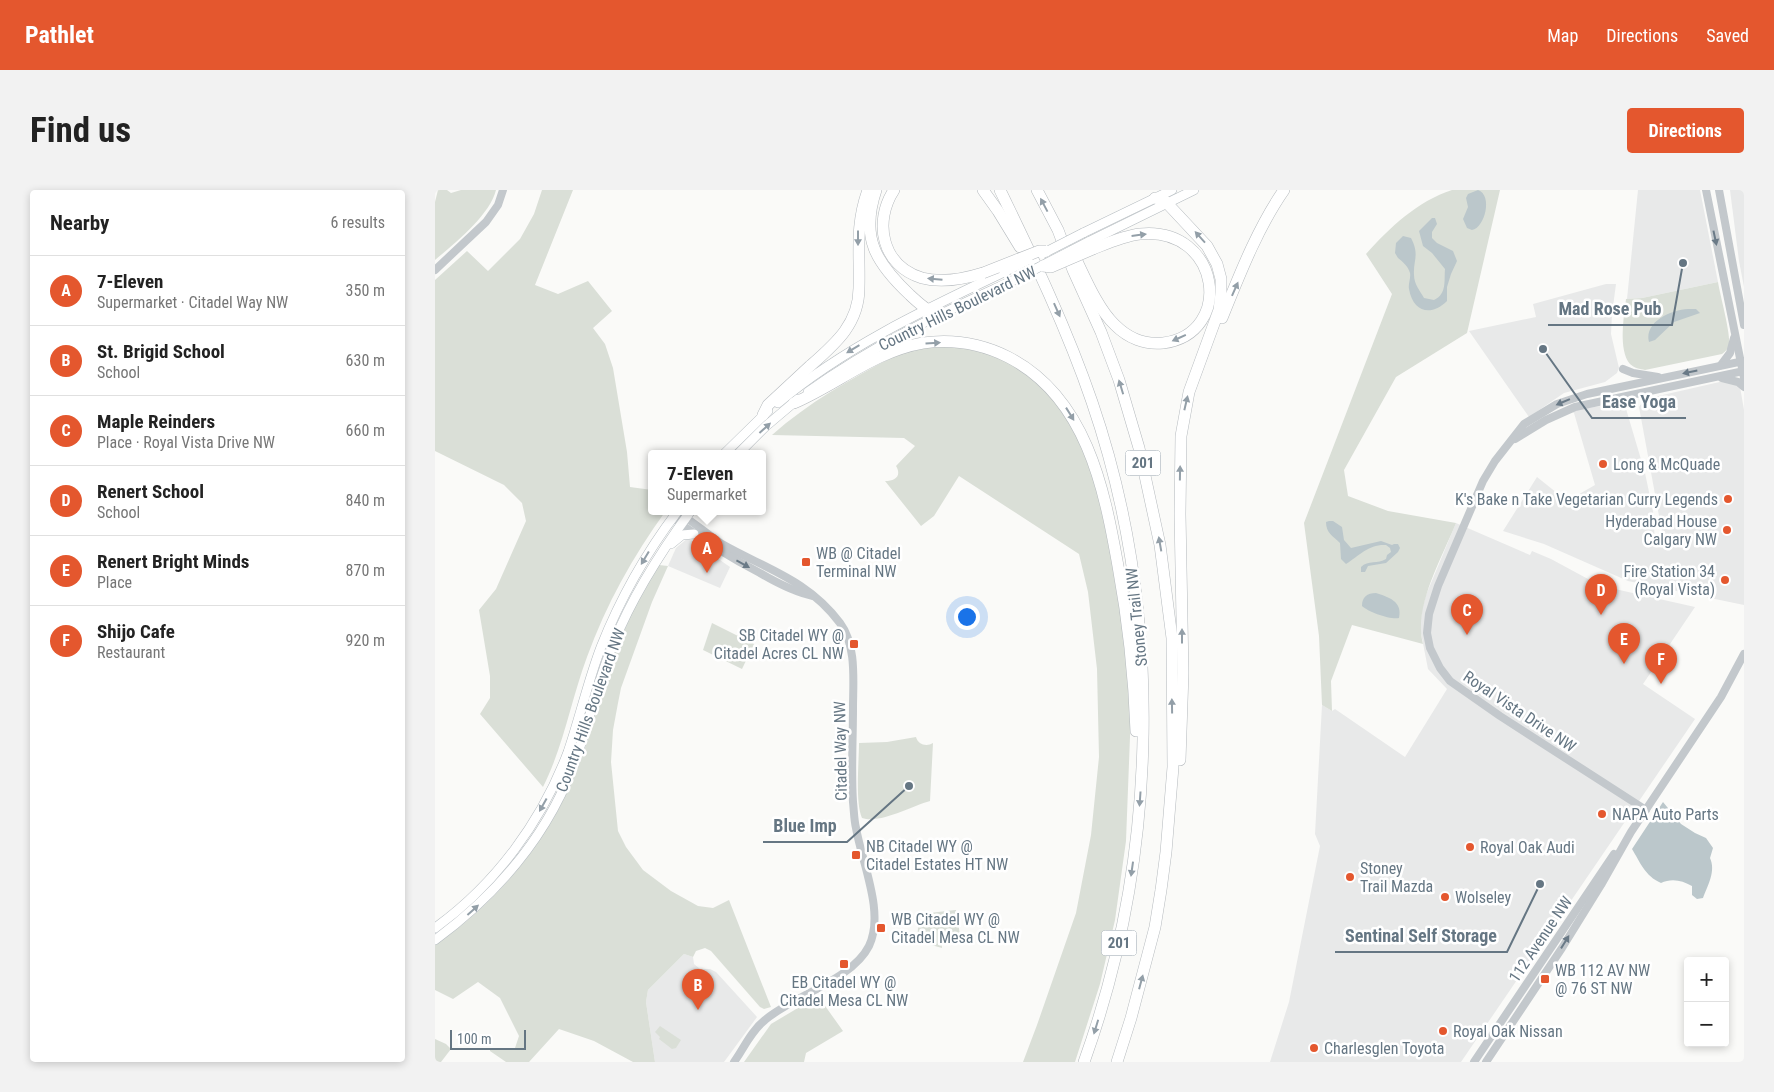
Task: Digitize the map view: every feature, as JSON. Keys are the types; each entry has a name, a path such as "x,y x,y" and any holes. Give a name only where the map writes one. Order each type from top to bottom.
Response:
{"highway":[{"path":"763,415 768,404 840,338 853,319 859,293 858,228 867,190"},
{"path":"876,190 869,219 873,249 877,258 889,275 927,310 943,313"},
{"path":"894,190 885,208 882,228 885,243 899,266 923,278 939,280 970,277 1039,251 1047,252"},
{"path":"983,190 999,211 1020,246 1040,266 1051,267 1091,246 1140,234 1167,236 1183,243 1201,260 1208,280 1210,288 1204,316 1187,335 1169,342 1156,344 1135,340 1114,324 1101,306 1065,237 1058,230"},
{"name":"Stoney Trail NW","path":"1000,190 1040,266 1093,404 1114,478 1123,519 1131,564 1141,660 1143,700 1142,778 1139,820 1131,878 1119,942 1105,996 1084,1062"},
{"name":"Stoney Trail NW","path":"1037,190 1058,230 1119,380 1139,448 1159,536 1172,638 1173,767 1166,852 1155,927 1131,1018 1117,1062"},
{"path":"1206,348 1215,336 1268,216 1284,190"},
{"path":"1155,198 1167,203 1207,246 1217,264 1221,279 1221,302 1189,392 1181,436 1179,488 1182,645 1181,729 1172,853 1163,909 1155,927"},
{"path":"794,403 809,397 890,352 905,347 940,342 973,345 995,351 1028,368 1047,385 1065,406 1084,438 1098,472 1107,506 1124,596 1134,689 1137,767 1142,778"}],"main road":[{"name":"Country Hills Boulevard NW","path":"728,450 763,415 811,377 851,350 927,310 1172,190"},
{"path":"1091,246 1194,190"},
{"name":"Country Hills Boulevard NW","path":"742,450 766,426 794,403 838,370 862,355 1040,266"},
{"name":"Country Hills Boulevard NW","path":"435,928 488,882 519,844 542,807 568,750 590,676 614,617 637,572 675,515"},
{"name":"Country Hills Boulevard NW","path":"435,940 471,912 490,894 521,858 547,820 573,767 616,637 637,594 660,554 685,518"},
{"path":"660,554 682,535 694,534"}],"street":[{"path":"435,270 486,222 498,205 503,190"},
{"path":"1706,190 1744,374"},
{"path":"1719,190 1744,325"},
{"path":"1721,365 1731,350 1735,334"},
{"name":"Royal Vista Drive NW","path":"1646,810 1499,716 1457,686 1439,668 1431,648 1428,624 1429,614 1436,591 1483,481 1495,461 1524,424 1557,404 1587,394 1742,361"},
{"path":"1623,369 1633,373 1660,378"},
{"name":"Royal Vista Drive NW","path":"1511,441 1546,420 1575,407 1718,377 1744,374"},
{"path":"1718,377 1737,382 1744,387"},
{"name":"Citadel Way NW","path":"685,518 694,534 717,550 764,576 800,593 813,596"},
{"name":"Citadel Way NW","path":"685,518 721,543 804,587 842,625 851,649 853,671 853,800 855,826 875,914 874,934 868,948 858,961 834,978 766,1019 755,1030 734,1062"},
{"name":"112 Avenue NW","path":"1474,1062 1721,697 1744,654"},
{"name":"112 Avenue NW","path":"1486,1062 1562,948 1631,832"}],"shaded area":[{"path":"438,190 447,190 451,193 461,190 496,190 487,209 479,219 462,237 435,260 435,202"},
{"path":"542,190 573,190 535,285 558,294 588,281 612,311 593,328 605,344 613,368 627,452 630,487 648,489 648,515 663,515 631,564 594,638 581,673 562,739 543,787 480,714 490,698 490,676 479,610 496,589 526,521 522,503 504,485 435,451 435,280 467,251 488,271 520,239 534,214"},
{"path":"1452,190 1500,190 1467,333 1396,377 1344,470 1348,496 1388,511 1456,523 1425,599 1421,630 1423,644 1352,625 1331,681 1332,711 1322,705 1319,636 1304,523 1392,294 1366,254 1405,216 1428,201"},
{"path":"1478,190 1483,193 1485,198 1484,218 1477,228 1472,230 1467,228 1463,219 1468,207 1466,198 1468,194"},
{"path":"1638,190 1700,190 1718,282 1642,298 1627,299"},
{"path":"1730,190 1744,190 1744,287 1739,261"},
{"path":"1432,218 1435,218 1437,224 1432,232 1432,238 1437,243 1453,251 1457,261 1447,287 1447,301 1435,309 1423,310 1414,303 1411,297 1409,271 1395,253 1396,243 1403,236 1411,238 1416,253 1414,278 1416,284 1424,298 1434,300 1438,297 1444,287 1445,269 1432,253 1423,246 1419,231"},
{"path":"1718,282 1729,340 1729,346 1722,354 1645,370 1630,364 1626,358 1623,342 1626,299 1642,298"},
{"path":"1606,284 1616,284 1611,334 1619,368 1617,373 1605,382 1564,393 1529,417 1469,331 1536,317 1533,304"},
{"path":"1696,309 1700,313 1674,322 1655,340 1649,342 1651,328 1655,323 1667,314"},
{"path":"944,343 1006,357 1056,397 1088,453 1121,591 1131,711 1126,841 1115,920 1100,984 1075,1062 1023,1062 1076,913 1091,835 1099,757 1097,669 1088,592 1079,554 959,476 934,516 921,526 885,481 897,477 898,470 896,466 915,446 904,438 772,435 800,412 845,383 893,357 893,354"},
{"path":"1724,381 1740,387 1744,410 1744,605 1628,581 1544,544 1503,531 1537,477 1567,501 1595,485 1574,413 1571,411 1624,402 1645,473 1653,511 1655,543 1664,543 1639,407 1645,399"},
{"path":"1333,521 1342,527 1344,540 1351,548 1381,541 1392,545 1398,544 1400,548 1386,563 1368,566 1365,572 1361,572 1361,567 1364,565 1386,559 1387,555 1391,552 1390,548 1386,545 1375,546 1346,564 1341,559 1340,543 1327,529 1326,522"},
{"path":"1456,523 1530,555 1532,551 1588,579 1615,589 1695,607 1643,684 1695,719 1461,1062 1270,1062 1289,1002 1320,846 1315,834 1322,705 1332,711 1335,709 1405,757 1447,689 1428,669 1420,628 1426,595"},
{"path":"688,538 730,567 720,588 668,566 676,548"},
{"path":"659,565 668,566 652,602 621,688 613,730 611,762 618,831 626,847 643,870 671,891 698,906 713,908 729,900 771,1007 764,1009 760,1007 711,951 705,948 696,951 693,957 684,954 648,990 646,1002 655,1062 633,1062 594,1041 559,1029 529,1062 506,1062 490,1051 490,1048 515,1048 519,1036 500,998 478,982 453,999 435,990 435,945 459,927 504,886 541,838 557,812 582,757 611,661 641,596"},
{"path":"1376,593 1390,598 1397,604 1400,612 1399,618 1380,615 1362,606 1366,596"},
{"path":"712,623 754,644 742,669 703,650"},
{"path":"916,737 923,744 933,743 930,801 887,817 878,819 862,818 858,792 859,743 887,742"},
{"path":"1663,802 1681,824 1706,838 1713,848 1710,858 1712,873 1703,898 1697,899 1692,895 1692,886 1684,882 1673,880 1661,883 1655,880 1643,868 1632,849"},
{"path":"956,910 960,935 944,938 942,948 917,941 919,916 921,914"},
{"path":"684,954 693,957 694,964 700,969 710,969 716,972 757,1017 724,1062 655,1062 646,1002 648,990"},
{"path":"818,996 843,1031 806,1053 804,1062 744,1062 771,1024"},
{"path":"660,1026 681,1040 676,1048 672,1049 659,1039 660,1037 655,1032"},
{"path":"435,1039 446,1044 451,1049 441,1062 435,1062"}],"place":[{"name":"Mad Rose Pub","path":"1683,263"},
{"name":"Ease Yoga","path":"1543,349"},
{"name":"Long & McQuade","path":"1603,464"},
{"name":"K's Bake n Take Vegetarian Curry Legends","path":"1728,499"},
{"name":"Hyderabad House Calgary NW","path":"1727,530"},
{"name":"WB @ Citadel Terminal NW","path":"806,562"},
{"name":"7-Eleven","path":"707,573"},
{"name":"Fire Station 34 (Royal Vista)","path":"1725,580"},
{"name":"Renert School","path":"1601,615"},
{"name":"Maple Reinders","path":"1467,635"},
{"name":"SB Citadel WY @ Citadel Acres CL NW","path":"854,644"},
{"name":"Renert Bright Minds","path":"1624,664"},
{"name":"Shijo Cafe","path":"1661,684"},
{"name":"Blue Imp","path":"909,786"},
{"name":"NAPA Auto Parts","path":"1602,814"},
{"name":"Royal Oak Audi","path":"1470,847"},
{"name":"NB Citadel WY @ Citadel Estates HT NW","path":"856,855"},
{"name":"Stoney Trail Mazda","path":"1350,877"},
{"name":"Sentinal Self Storage","path":"1540,884"},
{"name":"Wolseley","path":"1445,897"},
{"name":"WB Citadel WY @ Citadel Mesa CL NW","path":"881,928"},
{"name":"EB Citadel WY @ Citadel Mesa CL NW","path":"844,964"},
{"name":"WB 112 AV NW @ 76 ST NW","path":"1545,979"},
{"name":"St. Brigid School","path":"698,1010"},
{"name":"Royal Oak Nissan","path":"1443,1031"},
{"name":"Charlesglen Toyota","path":"1314,1048"}]}
